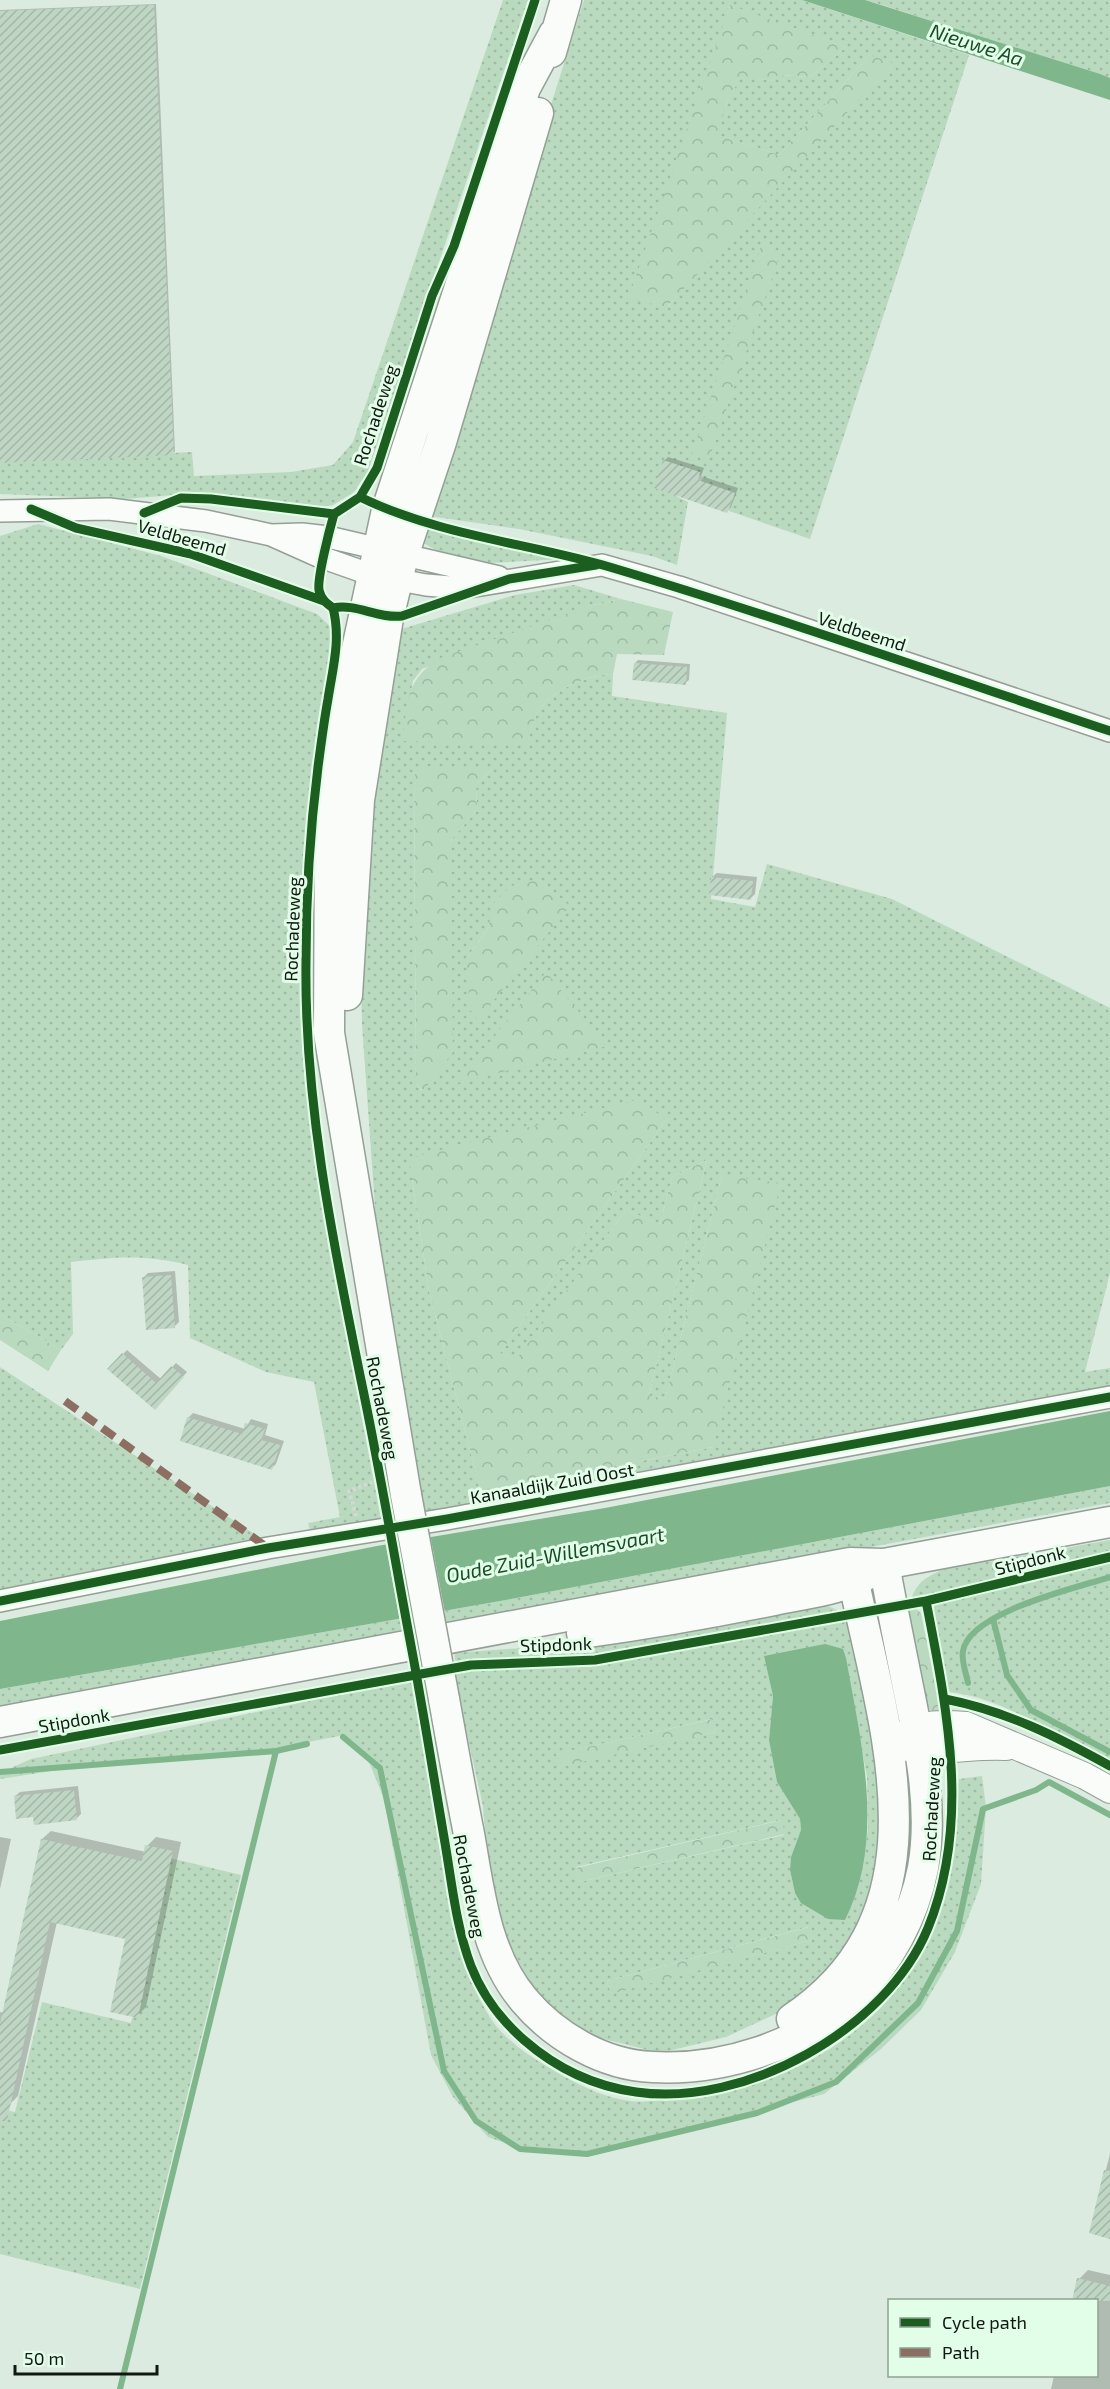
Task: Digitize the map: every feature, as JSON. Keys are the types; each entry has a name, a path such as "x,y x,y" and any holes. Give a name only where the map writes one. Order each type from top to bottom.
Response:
{"main road":[{"name":"Rochadeweg","path":"566,0 554,34 544,91 441,442 387,565 351,677 330,829 329,1033 342,1097 389,1488 444,1699 485,1919 500,1962 524,2000 547,2023 572,2040 612,2058 651,2067 684,2067 719,2061 765,2050 810,2028 852,1999 892,1949 909,1913 922,1869 927,1818 918,1738 884,1564"},
{"name":"Stipdonk","path":"0,1722 505,1628 852,1573 884,1564 1110,1522"},
{"name":"Rochadeweg","path":"719,2061 780,2027 815,2002 844,1972 868,1936 886,1890 894,1851 895,1798 888,1744 852,1573"}],"street":[{"name":"Veldbeemd","path":"0,511 109,509 206,521 271,535 318,556 387,565 462,588 602,565 679,587 1110,731"},
{"name":"Kanaaldijk Zuid Oost","path":"0,1601 268,1548 437,1521 1110,1397"},
{"path":"888,1744 918,1738 1022,1748 1085,1776 1110,1790"}],"path":[{"path":"349,1491 389,1488"}],"green space":[{"path":"503,0 528,0 368,471 354,492 333,505 308,509 219,497 174,495 125,499 0,494 0,462 192,452 194,476 291,472 333,465 353,442"},
{"path":"584,0 802,0 969,55 810,539 729,511 735,494 699,484 704,477 668,463 659,487 688,502 677,565 652,556 519,529 429,516 499,270","holes":["729,6 846,47 810,77 778,75 771,81 742,74 728,100 716,135 779,155 870,55 668,307"]},
{"path":"865,0 1110,0 1110,78 879,4"},
{"path":"730,5 846,47 810,77 778,75 771,81 742,75 728,100 717,135 779,155 870,55 893,63 667,307 628,299"},
{"path":"761,246 781,252 709,459 692,454"},
{"path":"38,524 161,556 317,614 331,627 317,731 306,843 301,926 302,1012 310,1097 328,1225 383,1529 313,1541 308,1523 340,1517 314,1382 266,1372 190,1338 188,1265 157,1259 130,1258 71,1262 73,1334 61,1350 0,1314 0,536"},
{"path":"422,528 562,559 472,564 439,552 422,542"},
{"path":"574,585 621,599 593,605 422,669 413,681 406,716 526,745 537,714 549,699 575,683 613,674 612,696 727,713 711,899 755,907 767,864 892,899 1110,1008 1110,1273 1085,1372 1110,1368 1110,1390 426,1521 377,1236 362,1024 360,943 379,720 398,630 515,595","holes":["492,769 476,785 477,810 450,841 422,1091 416,1084 414,776","539,880 569,906 466,959 489,927","666,1120 500,1353 515,1362 626,1210 660,1224 672,1177 707,1160 649,1395 665,1399 722,1175 713,1447 481,1492 429,1291 412,1179"]},
{"path":"621,599 673,612 664,655 617,654 613,674 575,683 557,693 539,710 527,745 403,741 407,703 414,684 429,666 440,658 593,605"},
{"path":"421,766 493,768 476,785 477,810 450,841 453,1052 423,1091 416,1084 414,776"},
{"path":"539,880 570,906 478,1020 470,1010 466,959 489,927 491,906 511,886"},
{"path":"546,972 607,1046 457,1083"},
{"path":"639,1099 666,1120 500,1353 515,1361 626,1210 660,1224 672,1177 707,1160 649,1395 665,1399 722,1175 781,1183 713,1447 481,1492 429,1291 409,1158"},
{"path":"0,1314 61,1350 48,1371 0,1340"},
{"path":"0,1367 236,1522 267,1542 0,1589"},
{"path":"1110,1486 1110,1503 0,1707 0,1689 511,1599"},
{"path":"1110,1540 1110,1552 988,1584 911,1600 922,1581 942,1570"},
{"path":"1110,1561 1110,1767 1012,1711 992,1702 949,1692 932,1613 934,1606 940,1602"},
{"path":"812,1606 828,1606 839,1611 592,1656 511,1657 456,1664 454,1653 627,1640"},
{"path":"914,1607 921,1613 941,1715 930,1710 921,1697 906,1609"},
{"path":"837,1620 850,1620 879,1731 879,1877 845,1954 782,2011 726,2037 660,2053 596,2037 557,2014 528,1980 499,1924 490,1890 483,1806 461,1708 419,1718 444,1872 460,1948 473,1984 491,2019 524,2052 588,2088 609,2097 631,2101 641,2102 705,2095 771,2078 801,2065 858,2029 905,1979 919,1956 939,1908 950,1857 959,1779 982,1776 986,1807 981,1884 955,1952 921,2010 881,2049 824,2094 642,2142 582,2155 528,2151 488,2137 453,2097 431,2055 384,1799 369,1762 344,1735 238,1756 90,1765 0,1779 0,1773 31,1759 376,1687 426,1681 456,1672 508,1665 568,1666 669,1653","holes":["843,1649 867,1777 868,1827 865,1851 795,1893 790,1870 791,1857 801,1830 800,1819 777,1782 769,1740 773,1696 764,1656","712,1719 716,1732 559,1766 557,1754","781,1820 784,1835 579,1882 576,1867","808,1927 812,1940 611,1993 607,1981"]},
{"path":"713,1719 716,1732 559,1767 556,1754"},
{"path":"782,1820 785,1834 579,1882 576,1868"},
{"path":"170,1858 241,1875 140,2289 0,2254 0,2109 15,2112 42,2002 131,2023"},
{"path":"809,1927 812,1940 611,1994 607,1981"}],"water":[{"name":"Nieuwe Aa","path":"802,0 865,0 1100,74 1110,78 1110,100"},
{"name":"Oude Zuid-Willemsvaart","path":"1110,1411 1110,1486 511,1599 0,1689 0,1621 377,1546 605,1508"},
{"path":"825,1644 843,1649 846,1658 858,1723 866,1790 865,1856 857,1889 845,1920 828,1919 801,1903 795,1893 790,1870 791,1857 801,1830 800,1819 777,1782 769,1740 773,1696 764,1656"}],"pier":[{"path":"430,1534 445,1613 400,1621 385,1541"}],"building":[{"path":"154,5 174,455 0,463 0,11"},
{"path":"663,460 700,472 698,480 735,493 727,513 654,488"},
{"path":"634,663 687,667 686,685 632,680"},
{"path":"711,877 753,881 751,900 709,895"},
{"path":"171,1275 175,1328 146,1330 142,1277"},
{"path":"122,1353 156,1383 171,1366 184,1377 155,1410 107,1369"},
{"path":"187,1417 242,1434 245,1423 265,1429 261,1440 280,1445 272,1470 180,1441"},
{"path":"74,1790 77,1820 34,1825 33,1817 16,1819 14,1796"},
{"path":"41,1839 142,1861 145,1845 173,1851 138,2018 110,2012 125,1939 50,1922 7,2121 0,2121 0,2023"},
{"path":"1104,2170 1110,2171 1110,2239 1089,2233"},
{"path":"1077,2278 1110,2286 1110,2301 1072,2299"}],"waterway":[{"path":"968,1683 963,1651 970,1637 984,1625 1003,1613 1026,1604 1110,1577"},
{"path":"993,1619 1007,1675 1031,1710 1110,1752"},
{"path":"343,1737 380,1768 444,2071 476,2121 520,2149 587,2154 757,2113 836,2082 918,2003 957,1931 983,1809 1036,1790 1049,1782 1110,1815"},
{"path":"276,1751 307,1744"},
{"path":"0,1772 276,1751 120,2389"}],"marked path":[{"path":"65,1401 268,1548"}],"cycle path":[{"path":"535,0 454,246 432,296 377,468 360,497 334,514 327,541 319,590 324,600 333,608 336,642 315,791 306,937 310,1067 322,1172 340,1276 375,1448 455,1905 466,1951 475,1976 493,2006 516,2032 549,2059 590,2080 636,2092 678,2094 721,2087 765,2074 807,2054 846,2029 880,1999 908,1965 928,1928 941,1888 949,1847 952,1806 951,1765 941,1683 926,1601"},
{"path":"360,497 421,521 581,559 676,587 1110,731"},
{"path":"144,513 181,498 211,499 334,514"},
{"path":"31,509 76,528 191,554 324,601"},
{"path":"333,608 342,607 402,616 509,579 596,565"},
{"path":"0,1601 268,1548 447,1519 1110,1397"},
{"path":"0,1750 471,1665 595,1660 926,1601 1110,1557"},
{"path":"945,1699 989,1710 1030,1726 1110,1766"}]}
